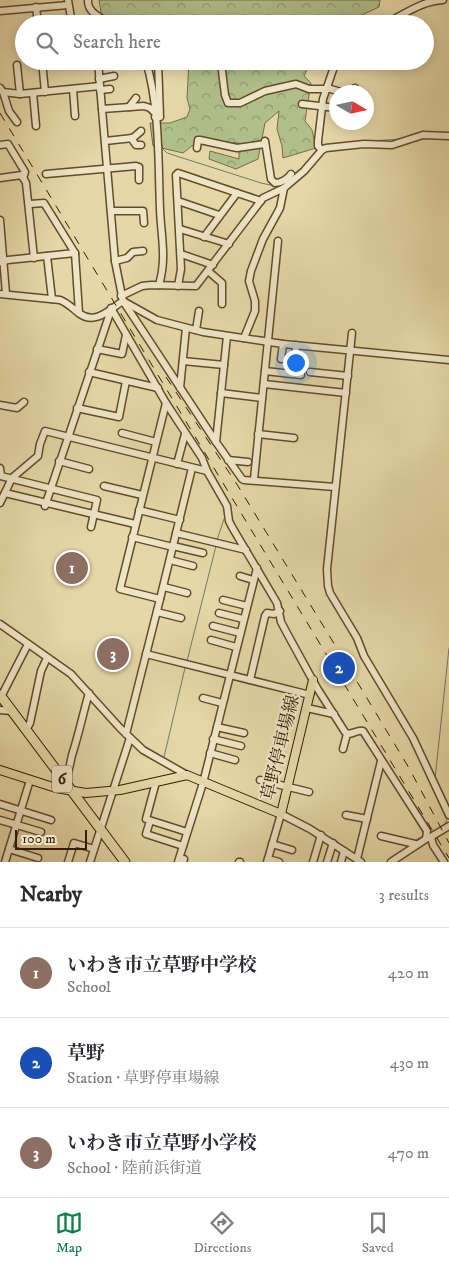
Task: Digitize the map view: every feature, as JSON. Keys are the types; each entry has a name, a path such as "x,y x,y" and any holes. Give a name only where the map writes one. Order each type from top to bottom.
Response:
{"highway":[{"name":"6","path":"1,696 125,862"}],"main road":[{"name":"草野停車場線","path":"187,775 202,783 281,814 313,680"},
{"path":"0,770 30,780 80,792 112,792 187,775"}],"street":[{"path":"88,0 90,10 98,15"},
{"path":"402,15 413,8 431,2 449,0"},
{"path":"0,11 68,2 70,15"},
{"path":"36,7 37,15"},
{"path":"18,70 20,94"},
{"path":"43,70 45,92"},
{"path":"99,70 115,261 122,298 242,479 335,487"},
{"path":"148,70 152,88 159,150 160,211 164,257 159,285"},
{"path":"102,109 148,106 155,115 160,117 158,70"},
{"path":"222,70 225,95 228,102 245,102 265,91 296,84 310,88 327,88"},
{"path":"321,149 318,141 322,107 333,70"},
{"path":"2,90 20,94 73,89 100,85 114,76"},
{"path":"100,85 110,89"},
{"path":"73,89 75,116"},
{"path":"2,90 9,111 17,122"},
{"path":"33,93 36,126"},
{"path":"129,107 136,98"},
{"path":"302,104 329,108"},
{"path":"105,141 131,138 141,131"},
{"path":"0,220 3,294 52,298 66,302 79,313 92,319 104,314 122,298 142,286 196,286 261,201 304,172 321,149 364,144 392,144 422,135 449,136"},
{"path":"131,138 136,145 141,145"},
{"path":"197,148 198,140 237,148 265,142 269,175 281,189 280,208 263,240 251,271 249,280 255,300 255,311 244,338"},
{"path":"0,145 8,144 25,172 23,178"},
{"path":"46,174 136,166 139,167 139,180"},
{"path":"178,286 181,254 176,175 178,174 261,201"},
{"path":"276,183 284,180 291,174"},
{"path":"0,178 22,176 26,183 30,204 34,258"},
{"path":"204,236 236,193"},
{"path":"178,201 219,215"},
{"path":"30,204 44,203 75,253 79,313"},
{"path":"111,211 143,211 142,219 144,223"},
{"path":"180,229 229,244"},
{"path":"254,479 278,241"},
{"path":"115,261 127,258 133,252 143,251"},
{"path":"2,262 75,253"},
{"path":"181,254 213,264"},
{"path":"47,256 52,298"},
{"path":"208,271 222,283 222,304"},
{"path":"122,298 157,320 227,336 283,344 449,360"},
{"path":"111,308 166,403 202,458 207,471 228,506 229,521 277,603 281,622 313,680 347,734 343,749"},
{"path":"45,504 111,308"},
{"path":"196,330 199,311"},
{"path":"180,388 186,328"},
{"path":"352,333 327,569 328,586 330,593 357,638 364,656 413,738 449,815"},
{"path":"97,349 122,354 126,335"},
{"path":"216,442 227,336"},
{"path":"281,360 283,344"},
{"path":"295,360 296,345"},
{"path":"183,361 224,365"},
{"path":"265,371 300,375"},
{"path":"90,372 158,388"},
{"path":"310,372 348,376"},
{"path":"77,408 119,417 126,381"},
{"path":"264,384 346,393"},
{"path":"221,393 262,398"},
{"path":"0,405 17,408 24,402"},
{"path":"160,599 120,589 166,403"},
{"path":"0,503 12,478 38,456 40,444 46,431 207,471"},
{"path":"122,433 156,442"},
{"path":"177,464 185,434"},
{"path":"258,434 294,438"},
{"path":"228,460 248,462"},
{"path":"59,461 89,469"},
{"path":"0,468 1,476 97,500 91,527"},
{"path":"90,862 128,736 146,654 192,468"},
{"path":"104,486 142,495"},
{"path":"5,492 45,504 135,524"},
{"path":"139,510 180,520"},
{"path":"176,533 246,550"},
{"path":"132,537 203,553"},
{"path":"170,560 193,566"},
{"path":"182,861 183,846 210,754 257,568"},
{"path":"240,576 253,580"},
{"path":"164,586 188,593"},
{"path":"222,600 247,606"},
{"path":"250,680 265,616 268,613 274,614 280,611"},
{"path":"157,612 182,618"},
{"path":"219,613 243,619"},
{"path":"0,624 71,674 143,750 187,775"},
{"path":"213,626 240,633"},
{"path":"211,640 236,647"},
{"path":"1,696 28,644"},
{"path":"146,654 310,695"},
{"path":"26,730 30,723 41,671 47,658"},
{"path":"64,781 75,748 89,693"},
{"path":"203,698 222,703"},
{"path":"307,708 334,714"},
{"path":"0,710 12,711"},
{"path":"217,726 244,734"},
{"path":"347,734 360,730 363,732 444,862"},
{"path":"213,739 240,746"},
{"path":"210,754 235,760"},
{"path":"279,862 267,860 281,814 333,843 359,861 367,819 382,761"},
{"path":"5,862 30,780"},
{"path":"260,780 309,792"},
{"path":"156,782 146,819 187,832"},
{"path":"0,804 50,820"},
{"path":"346,815 367,819"},
{"path":"0,820 41,832"},
{"path":"150,821 146,834 183,846"},
{"path":"391,862 415,844 449,826"},
{"path":"313,862 321,836"},
{"path":"381,836 415,844"},
{"path":"68,862 74,843 94,849"},
{"path":"327,862 333,843"},
{"path":"272,844 292,850"},
{"path":"9,850 38,858"},
{"path":"341,862 344,851"}],"green space":[{"path":"99,0 380,0 379,7 362,15 102,15"},
{"path":"189,70 307,70 304,76 311,83 305,121 312,130 316,148 283,158 277,129 279,111 265,123 258,159 236,169 209,159 210,151 239,159 239,143 198,141 183,153 153,146 150,123 170,123 187,117 190,109 187,98"}],"waterway":[{"path":"370,141 401,139"},
{"path":"161,142 163,149 167,153 275,186"},
{"path":"217,540 225,516"},
{"path":"187,661 216,546"},
{"path":"435,779 449,648"},
{"path":"164,757 185,668"},
{"path":"437,797 447,820 445,823"},
{"path":"416,840 423,836"},
{"path":"391,858 407,847"}],"railway":[{"path":"0,113 449,858"},
{"path":"166,377 238,486 341,655 409,768 449,843"}],"place":[{"name":"いわき市立草野中学校","path":"72,568"},
{"name":"いわき市立草野小学校","path":"113,654"},
{"name":"草野","path":"339,668"}]}
